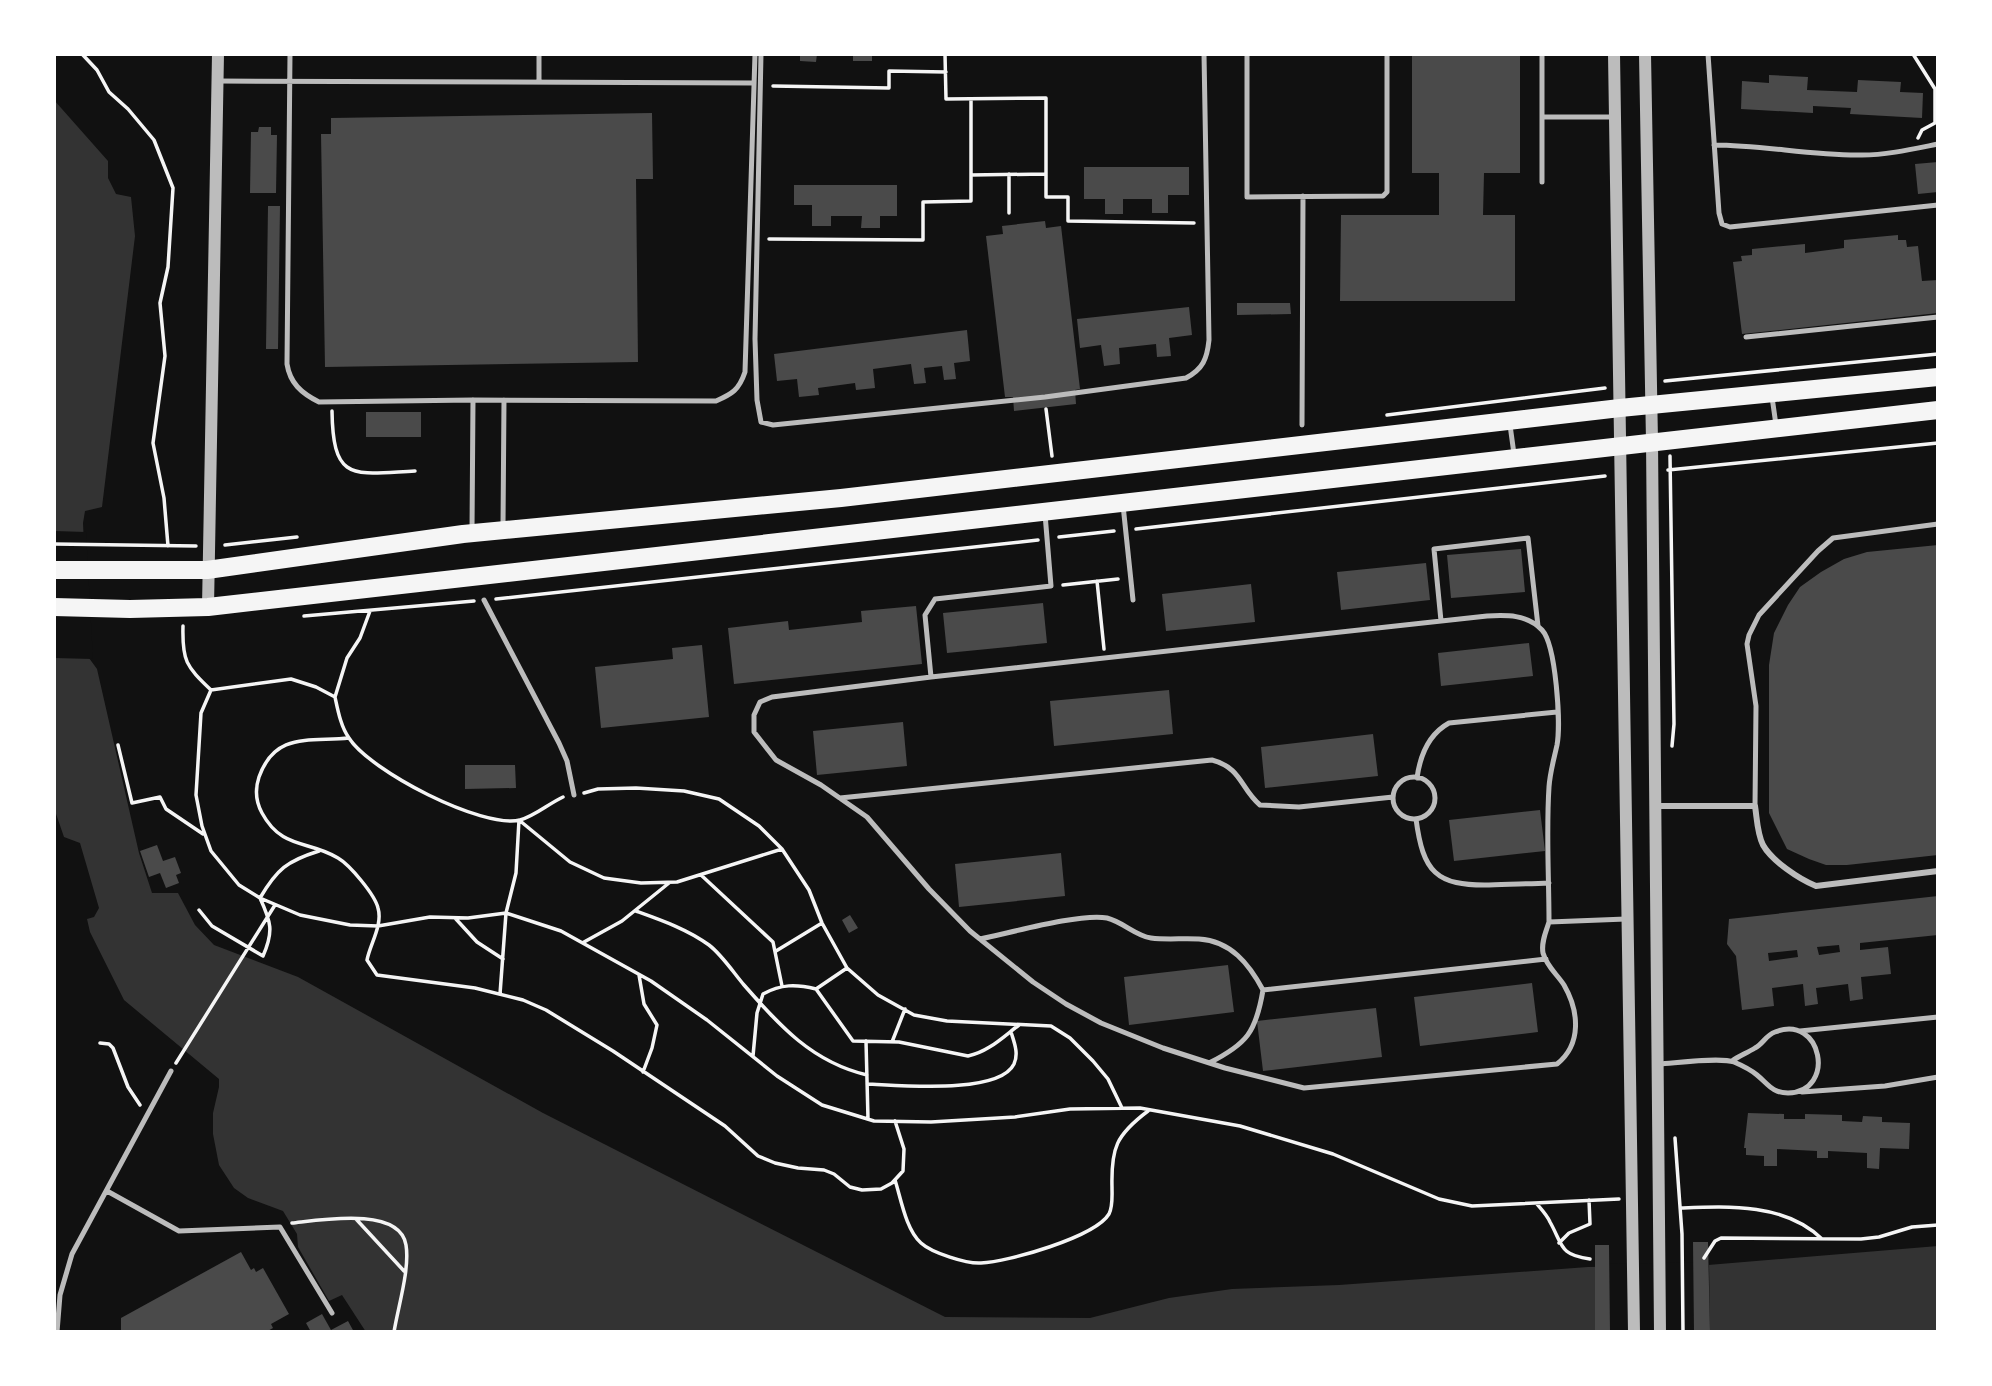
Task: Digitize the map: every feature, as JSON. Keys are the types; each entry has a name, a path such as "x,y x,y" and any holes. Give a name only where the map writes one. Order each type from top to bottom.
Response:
{"main road":[{"path":"54,570 207,570 472,534 841,498 1509,420 1938,377"},
{"path":"54,607 208,607 1938,410"}],"street":[{"path":"208,607 218,54"},
{"path":"1614,54 1634,1332"},
{"path":"1645,54 1652,441 1660,1332"},
{"path":"1655,806 1755,806 1764,846 1783,865 1804,881 1816,886 1938,871"}],"lane":[{"path":"290,54 287,364 289,376 295,385 318,402 716,401 734,393 742,383 745,372 757,84 761,54"},
{"path":"538,54 538,82"},
{"path":"755,54 757,400 761,422 773,425 1045,397 1186,378 1196,373 1204,364 1209,340 1204,54"},
{"path":"1247,54 1247,197 1383,196 1387,192 1387,54"},
{"path":"1542,54 1542,182"},
{"path":"1708,54 1722,224 1730,227 1938,205"},
{"path":"217,81 757,84"},
{"path":"1542,117 1615,117"},
{"path":"1714,145 1865,155 1938,144"},
{"path":"1302,425 1303,196"},
{"path":"1746,337 1938,317"},
{"path":"1772,394 1776,428"},
{"path":"472,534 473,400"},
{"path":"503,531 504,400"},
{"path":"1509,420 1514,457"},
{"path":"1123,502 1133,600"},
{"path":"931,677 925,615 935,600 1051,586 1045,511"},
{"path":"1755,806 1756,706 1747,644 1759,615 1833,538 1938,524"},
{"path":"1441,621 1434,549 1528,538 1538,626"},
{"path":"484,600 559,743 574,795"},
{"path":"1506,615 1522,617 1538,626 1550,642 1557,712 1557,744 1549,788 1549,922 1543,941 1551,970 1563,984 1572,1002 1576,1026 1572,1049 1557,1063 1304,1088 1209,1063 1101,1023 1055,996 980,939 929,889 867,817 841,798 776,760 754,732 754,715 760,702 772,697 1441,621 1506,615"},
{"path":"1417,778 1423,753 1430,739 1439,728 1448,723 1557,712"},
{"path":"841,798 1212,760 1225,763 1238,774 1253,800 1260,806 1299,807 1393,797"},
{"path":"1410,778 1417,778 1423,779 1433,789 1435,802 1428,814 1416,819 1402,816 1393,797 1398,785 1410,778"},
{"path":"1416,819 1419,841 1427,862 1439,876 1455,884 1549,883"},
{"path":"980,939 1088,917 1108,918 1144,937 1202,939 1225,946 1244,959 1263,990 1252,1031 1242,1044 1209,1063"},
{"path":"1549,922 1628,918"},
{"path":"1263,990 1546,959"},
{"path":"1658,1064 1732,1061 1758,1047 1773,1032 1938,1017"},
{"path":"1796,1092 1812,1081 1819,1067 1816,1047 1809,1037 1800,1031"},
{"path":"1732,1061 1758,1075 1771,1089 1779,1092 1885,1086 1938,1077"},
{"path":"57,1332 60,1295 72,1254 172,1071"},
{"path":"107,1191 179,1231 279,1227 332,1313"}],"path":[{"path":"82,54 97,70 109,92 128,109 154,141 173,188 167,267 160,303 165,356 153,443 164,498 167,546"},
{"path":"946,54 946,99 1046,98 1046,197 1068,197 1068,221 1207,223"},
{"path":"1913,54 1935,89 1935,123 1922,130 1913,149"},
{"path":"757,84 889,88 889,71 946,72"},
{"path":"757,238 923,240 923,202 971,201 971,99"},
{"path":"1009,174 1009,213"},
{"path":"971,175 1046,174"},
{"path":"1650,382 1938,354"},
{"path":"1385,415 1619,386"},
{"path":"1045,397 1052,456"},
{"path":"331,402 332,442 336,455 345,466 364,474 415,471"},
{"path":"1652,471 1938,443"},
{"path":"484,600 1621,475"},
{"path":"54,544 208,546 305,536"},
{"path":"1051,586 1130,578"},
{"path":"1097,581 1105,658"},
{"path":"184,608 183,651 190,669 211,690"},
{"path":"370,611 360,638 347,658 335,697 349,738 369,760 409,785 451,805 492,819 519,820 561,798 598,789 684,791 719,799 759,826 782,849 809,890 822,923 847,968 878,995 914,1014 947,1021 1051,1026 1070,1038 1108,1079 1122,1108"},
{"path":"211,690 291,679 335,697"},
{"path":"211,690 201,713 196,795 211,851 240,885 275,905 315,919 350,925 378,926 430,917 455,918 506,912 561,931 639,975 706,1020 777,1076 822,1105 868,1119 931,1122 1070,1109 1149,1110 1240,1126 1333,1154 1439,1199 1472,1206 1632,1199"},
{"path":"349,738 302,740 283,745 265,760 257,784 257,805 270,827 291,841 338,858 357,876 378,908 378,926 367,960 377,975 475,988 546,1010 724,1126 758,1156 798,1168 824,1170 834,1174 850,1187 862,1190 881,1189 903,1171 905,1159 895,1121"},
{"path":"118,745 132,803 160,797 166,808 205,836"},
{"path":"519,820 570,862 604,878 641,883 671,882 782,849"},
{"path":"500,994 506,912 516,873 519,820"},
{"path":"260,898 280,868 319,851"},
{"path":"701,874 773,942 782,986"},
{"path":"582,943 636,911 671,882"},
{"path":"199,910 212,926 263,956 271,930 260,898"},
{"path":"172,1071 275,905"},
{"path":"636,911 676,926 711,946 797,1041 843,1069 867,1075"},
{"path":"455,918 477,942 503,959"},
{"path":"776,951 822,923"},
{"path":"816,989 847,968"},
{"path":"639,975 644,1004 657,1025 643,1072"},
{"path":"752,1057 759,1002 763,995 792,984 816,989 853,1041 892,1042 968,1056 979,1054 1021,1024"},
{"path":"892,1042 905,1009"},
{"path":"867,1084 945,1087 996,1079 1014,1066 1017,1054 1011,1032"},
{"path":"866,1041 868,1119"},
{"path":"100,1043 109,1044 113,1048 128,1087 148,1115"},
{"path":"895,1180 912,1231 927,1248 967,1262 982,1263 1007,1259 1074,1238 1097,1225 1108,1214 1112,1204 1112,1155 1133,1121 1149,1110"},
{"path":"1559,1243 1569,1233 1590,1224 1589,1200"},
{"path":"1536,1203 1568,1254 1590,1259"},
{"path":"1681,1208 1722,1206 1776,1213 1812,1229 1822,1239"},
{"path":"356,1219 404,1271"},
{"path":"286,1224 379,1220 401,1232 406,1251 394,1332"},
{"path":"1704,1258 1715,1241 1721,1238 1879,1237 1912,1227 1938,1225"},
{"path":"1682,1234 1683,1332"}],"shaded area":[{"path":"54,100 108,161 108,178 116,194 131,197 135,236 102,507 85,511 83,523 89,658 97,669 139,853 152,893 178,893 195,925 214,945 298,977 543,1113 945,1317 1090,1318 1169,1298 1232,1289 1339,1285 1588,1267 1708,1265 1938,1246 1938,1332 366,1332 342,1295 329,1301 298,1247 297,1234 283,1211 248,1198 234,1188 219,1165 213,1134 213,1113 219,1079 124,1000 90,932 87,919 94,917 99,908 80,843 64,837 54,808"}],"pier":[{"path":"54,531 86,532 93,659 54,658"},
{"path":"1709,1262 1710,1332 1595,1332 1595,1264"}],"building":[{"path":"800,54 817,54 816,62 800,61"},
{"path":"853,54 872,54 872,61 853,61"},
{"path":"1412,54 1520,54 1520,173 1484,173 1483,215 1515,215 1515,301 1340,301 1341,215 1439,215 1439,173 1412,173"},
{"path":"1769,75 1808,77 1807,90 1857,92 1858,80 1901,82 1900,92 1923,93 1922,118 1850,114 1851,108 1813,106 1813,113 1741,109 1742,81 1769,83"},
{"path":"652,113 653,179 636,179 638,362 325,367 321,134 331,134 331,118"},
{"path":"259,127 271,127 271,135 277,135 276,193 250,193 251,132 258,132"},
{"path":"1938,162 1938,192 1918,194 1915,164"},
{"path":"1084,167 1189,167 1189,195 1168,195 1168,213 1152,213 1152,199 1123,199 1123,214 1105,214 1105,199 1084,199"},
{"path":"794,185 897,185 897,216 880,216 880,228 861,228 862,216 831,216 831,226 812,226 812,205 794,205"},
{"path":"268,206 280,206 278,349 266,349"},
{"path":"1045,221 1046,228 1061,226 1080,389 1075,390 1076,404 1014,411 1013,397 1005,397 986,236 1003,234 1002,226"},
{"path":"1898,235 1898,240 1906,240 1907,247 1918,246 1922,281 1938,280 1938,313 1742,334 1733,262 1742,261 1741,256 1752,255 1752,249 1805,244 1805,253 1844,248 1844,240"},
{"path":"1237,303 1290,303 1291,314 1237,315"},
{"path":"1189,307 1192,335 1169,338 1171,356 1157,357 1156,344 1119,348 1120,364 1104,366 1101,345 1080,348 1077,319"},
{"path":"967,330 970,361 954,363 956,379 944,380 942,366 924,368 926,383 914,384 911,364 873,369 875,388 856,390 855,383 818,388 819,395 799,397 797,379 777,381 774,354"},
{"path":"366,412 421,412 421,437 366,437"},
{"path":"1938,545 1938,855 1847,865 1826,865 1809,859 1787,849 1769,813 1769,665 1774,633 1800,587 1844,559 1867,552"},
{"path":"1521,549 1525,592 1451,598 1447,555"},
{"path":"1426,563 1430,600 1341,610 1337,572"},
{"path":"1251,584 1255,622 1166,631 1162,594"},
{"path":"1043,603 1047,643 947,653 943,613"},
{"path":"916,606 922,664 734,684 728,628 788,621 789,630 862,622 861,611"},
{"path":"1529,643 1533,676 1441,686 1438,653"},
{"path":"702,645 709,717 601,728 595,667 673,659 672,648"},
{"path":"1169,690 1173,734 1054,746 1050,701"},
{"path":"903,722 907,766 817,775 813,731"},
{"path":"1373,734 1378,776 1265,788 1261,747"},
{"path":"465,765 515,765 516,788 465,789"},
{"path":"1540,810 1545,851 1454,861 1449,820"},
{"path":"157,845 163,861 175,857 181,873 176,875 179,883 166,888 160,873 149,877 140,851"},
{"path":"1061,853 1065,896 959,907 955,864"},
{"path":"1938,896 1938,935 1860,943 1860,950 1888,947 1891,974 1861,977 1863,999 1850,1001 1848,984 1816,988 1818,1004 1805,1006 1803,984 1772,988 1774,1006 1742,1010 1736,956 1727,944 1729,919","holes":["1839,945 1840,952 1819,955 1817,947","1797,950 1798,957 1769,961 1768,953"]},
{"path":"850,915 858,928 849,933 842,920"},
{"path":"1228,965 1234,1012 1129,1025 1124,977"},
{"path":"1532,983 1538,1032 1420,1046 1414,997"},
{"path":"1376,1008 1382,1057 1263,1071 1257,1021"},
{"path":"1748,1113 1784,1114 1784,1119 1805,1119 1805,1114 1842,1115 1842,1121 1862,1122 1863,1116 1882,1117 1882,1122 1910,1123 1909,1149 1880,1148 1879,1169 1867,1168 1867,1153 1828,1151 1828,1158 1817,1158 1817,1151 1777,1149 1777,1166 1764,1166 1764,1156 1746,1155 1744,1148"},
{"path":"1693,1242 1708,1242 1710,1332 1694,1332"},
{"path":"1595,1245 1609,1245 1610,1332 1595,1332"},
{"path":"241,1252 251,1270 254,1268 256,1272 263,1268 289,1314 271,1324 273,1328 266,1332 121,1332 121,1318"},
{"path":"322,1314 331,1330 348,1321 354,1332 311,1332 306,1323"}]}
